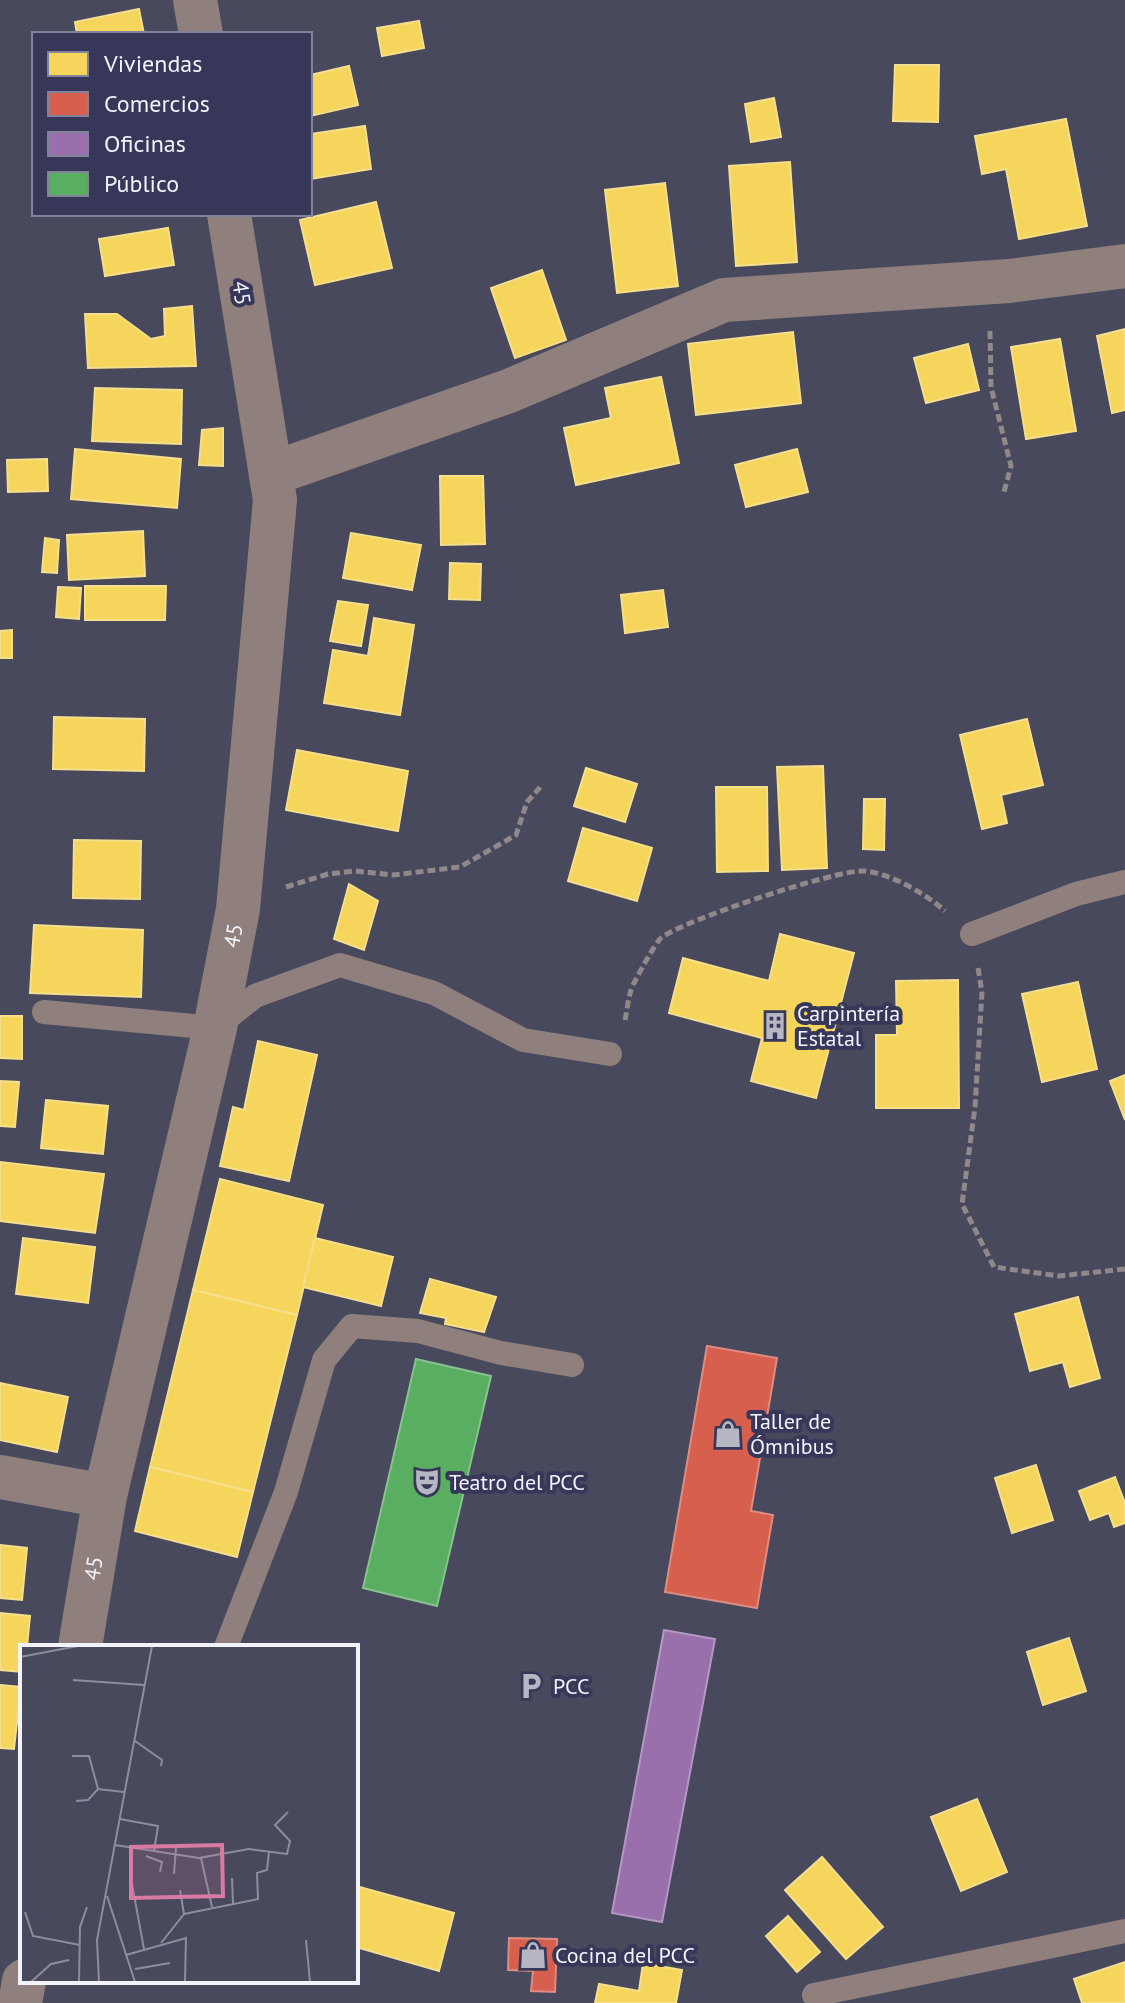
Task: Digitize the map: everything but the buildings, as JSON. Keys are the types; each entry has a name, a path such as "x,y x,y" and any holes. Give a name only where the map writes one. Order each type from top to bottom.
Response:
{"street":[{"path":"195,0 201,32"},
{"name":"45","path":"80,1645 105,1496 215,1028 238,909 275,500 229,216"},
{"path":"271,474 509,391 724,300 1009,281 1125,266"},
{"path":"0,1477 105,1496"},
{"path":"20,2003 24,1983"}],"lane":[{"path":"972,934 1076,894 1125,882"},
{"path":"44,1012 215,1028 255,996 340,965 434,993 523,1040 610,1054"},
{"path":"227,1645 286,1492 324,1360 352,1326 418,1331 501,1353 572,1365"},
{"path":"814,1995 1125,1931"}],"path":[{"path":"1004,492 1011,466 991,387 990,329 1009,281"},
{"path":"238,909 296,883 328,874 355,871 393,875 460,867 516,835 527,802 543,784"},
{"path":"610,1054 622,1036 631,988 660,938 703,917 792,887 863,871 897,880 932,900 972,934 982,992 975,1107 962,1204 994,1267 1059,1276 1125,1269"}],"place":[{"name":"Carpintería Estatal","path":"775,1026"},
{"name":"Taller de Ómnibus","path":"728,1434"},
{"name":"Teatro del PCC","path":"427,1482"},
{"name":"PCC","path":"531,1686"},
{"name":"Cocina del PCC","path":"533,1955"}]}
